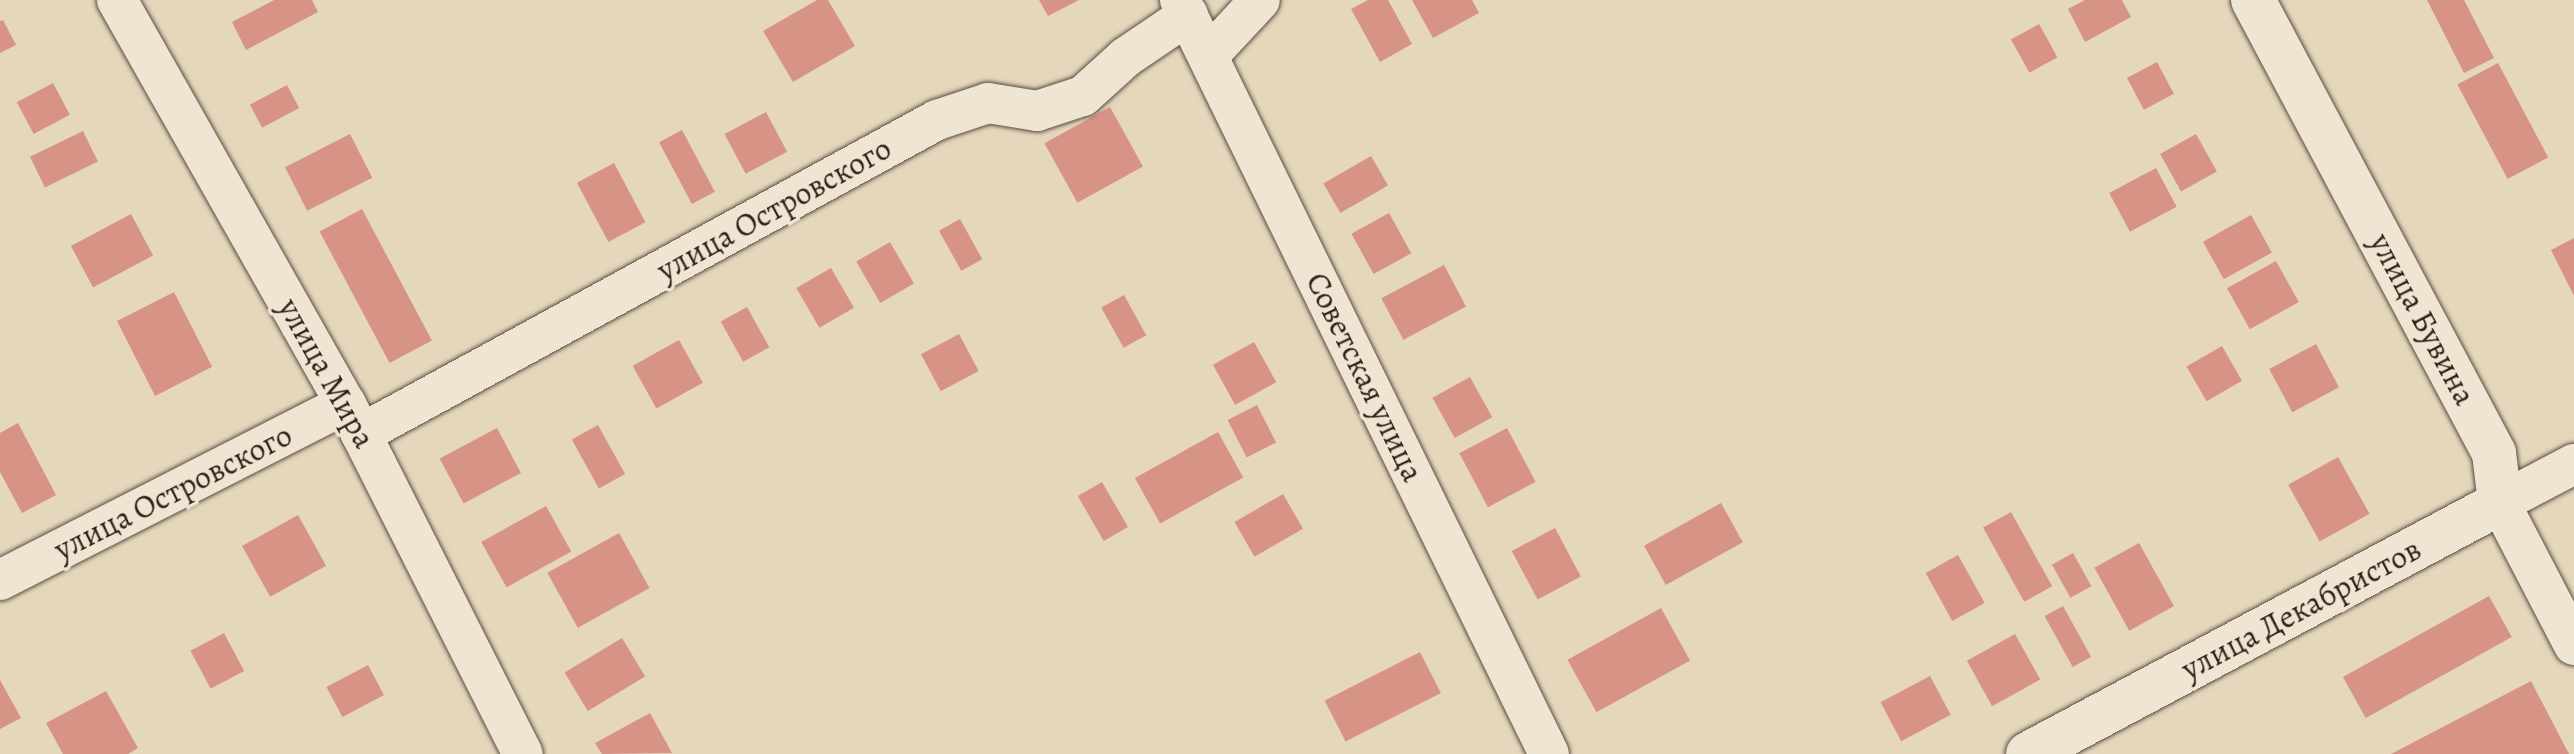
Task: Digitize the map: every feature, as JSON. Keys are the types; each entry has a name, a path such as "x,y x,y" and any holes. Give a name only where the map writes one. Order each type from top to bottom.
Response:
{"street":[{"name":"улица Мира","path":"117,0 353,419 523,754"},
{"path":"1208,56 1260,0"},
{"name":"улица Бувина","path":"2253,0 2494,453 2500,503 2574,645"},
{"name":"улица Островского","path":"0,580 353,419 937,120 988,103 1037,111 1083,96 1184,7"},
{"name":"Советская улица","path":"1184,7 1549,754"},
{"name":"улица Декабристов","path":"2028,754 2574,464"}],"building":[{"path":"274,0 312,0 318,12 246,50 232,22"},
{"path":"817,0 828,0 855,46 793,82 763,31"},
{"path":"1039,0 1079,0 1048,16"},
{"path":"1368,0 1388,0 1412,44 1380,62 1351,9"},
{"path":"1412,0 1472,0 1479,13 1433,38"},
{"path":"2085,0 2122,0 2131,17 2085,42 2068,9"},
{"path":"2427,0 2464,0 2494,58 2464,73"},
{"path":"3,20 16,45 0,53 0,21"},
{"path":"2039,24 2057,57 2029,73 2011,40"},
{"path":"2157,62 2174,94 2144,110 2127,78"},
{"path":"2498,63 2548,157 2508,179 2457,85"},
{"path":"53,83 70,115 34,134 17,102"},
{"path":"287,85 299,108 262,128 250,105"},
{"path":"1110,107 1143,166 1077,203 1044,143"},
{"path":"766,112 787,152 746,174 725,134"},
{"path":"682,130 715,192 692,204 659,142"},
{"path":"83,131 98,162 45,187 30,157"},
{"path":"350,134 372,178 307,211 285,167"},
{"path":"2196,134 2217,172 2181,191 2160,154"},
{"path":"1371,156 1388,185 1340,213 1323,184"},
{"path":"614,163 645,222 608,242 577,183"},
{"path":"2156,168 2177,207 2130,232 2109,193"},
{"path":"362,209 432,341 390,363 320,232"},
{"path":"1389,213 1411,253 1374,274 1351,234"},
{"path":"131,214 153,255 93,287 71,246"},
{"path":"2251,215 2272,253 2224,279 2203,242"},
{"path":"960,219 982,259 961,271 939,231"},
{"path":"2574,238 2574,296 2551,250"},
{"path":"890,242 914,284 880,303 856,262"},
{"path":"2276,261 2299,302 2250,329 2227,288"},
{"path":"1444,265 1466,306 1403,340 1381,298"},
{"path":"831,268 854,308 819,328 796,288"},
{"path":"174,292 212,367 155,396 117,321"},
{"path":"1124,295 1146,335 1124,348 1101,308"},
{"path":"747,307 769,347 743,362 721,322"},
{"path":"959,334 979,371 941,391 921,354"},
{"path":"679,340 703,383 656,409 633,366"},
{"path":"1254,342 1276,382 1235,405 1213,365"},
{"path":"2316,344 2339,387 2292,412 2269,369"},
{"path":"2222,346 2242,381 2206,401 2186,367"},
{"path":"1470,377 1492,417 1455,438 1432,398"},
{"path":"1257,405 1276,442 1247,457 1228,420"},
{"path":"18,423 56,495 22,513 0,472 0,433"},
{"path":"598,425 625,474 599,489 572,440"},
{"path":"497,428 521,473 464,504 440,459"},
{"path":"1507,428 1536,482 1488,507 1459,453"},
{"path":"1218,432 1243,477 1160,524 1135,478"},
{"path":"2338,457 2370,514 2320,541 2288,485"},
{"path":"1102,482 1128,527 1104,541 1078,496"},
{"path":"1283,494 1303,529 1255,557 1235,522"},
{"path":"1721,503 1743,542 1666,585 1644,546"},
{"path":"546,506 571,551 506,587 481,542"},
{"path":"2011,512 2052,586 2024,602 1983,528"},
{"path":"298,515 326,566 270,597 242,546"},
{"path":"1555,528 1581,577 1538,600 1512,551"},
{"path":"619,533 650,588 578,628 547,573"},
{"path":"2139,543 2174,606 2129,631 2094,568"},
{"path":"2073,553 2091,586 2070,598 2052,565"},
{"path":"1958,555 1985,603 1952,621 1926,573"},
{"path":"2489,596 2512,637 2366,718 2343,677"},
{"path":"2063,606 2091,657 2073,667 2045,616"},
{"path":"1661,608 1690,660 1597,712 1567,660"},
{"path":"224,633 244,671 211,689 190,651"},
{"path":"2015,634 2040,679 1992,706 1967,661"},
{"path":"622,638 645,677 588,711 565,673"},
{"path":"1420,652 1441,693 1346,742 1325,701"},
{"path":"368,665 384,695 342,717 327,687"},
{"path":"1930,676 1951,715 1901,741 1881,702"},
{"path":"0,680 21,718 0,729"},
{"path":"2531,681 2569,754 2391,754"},
{"path":"106,691 138,748 128,754 63,754 46,723"},
{"path":"650,713 672,753 602,754 595,743"}]}
